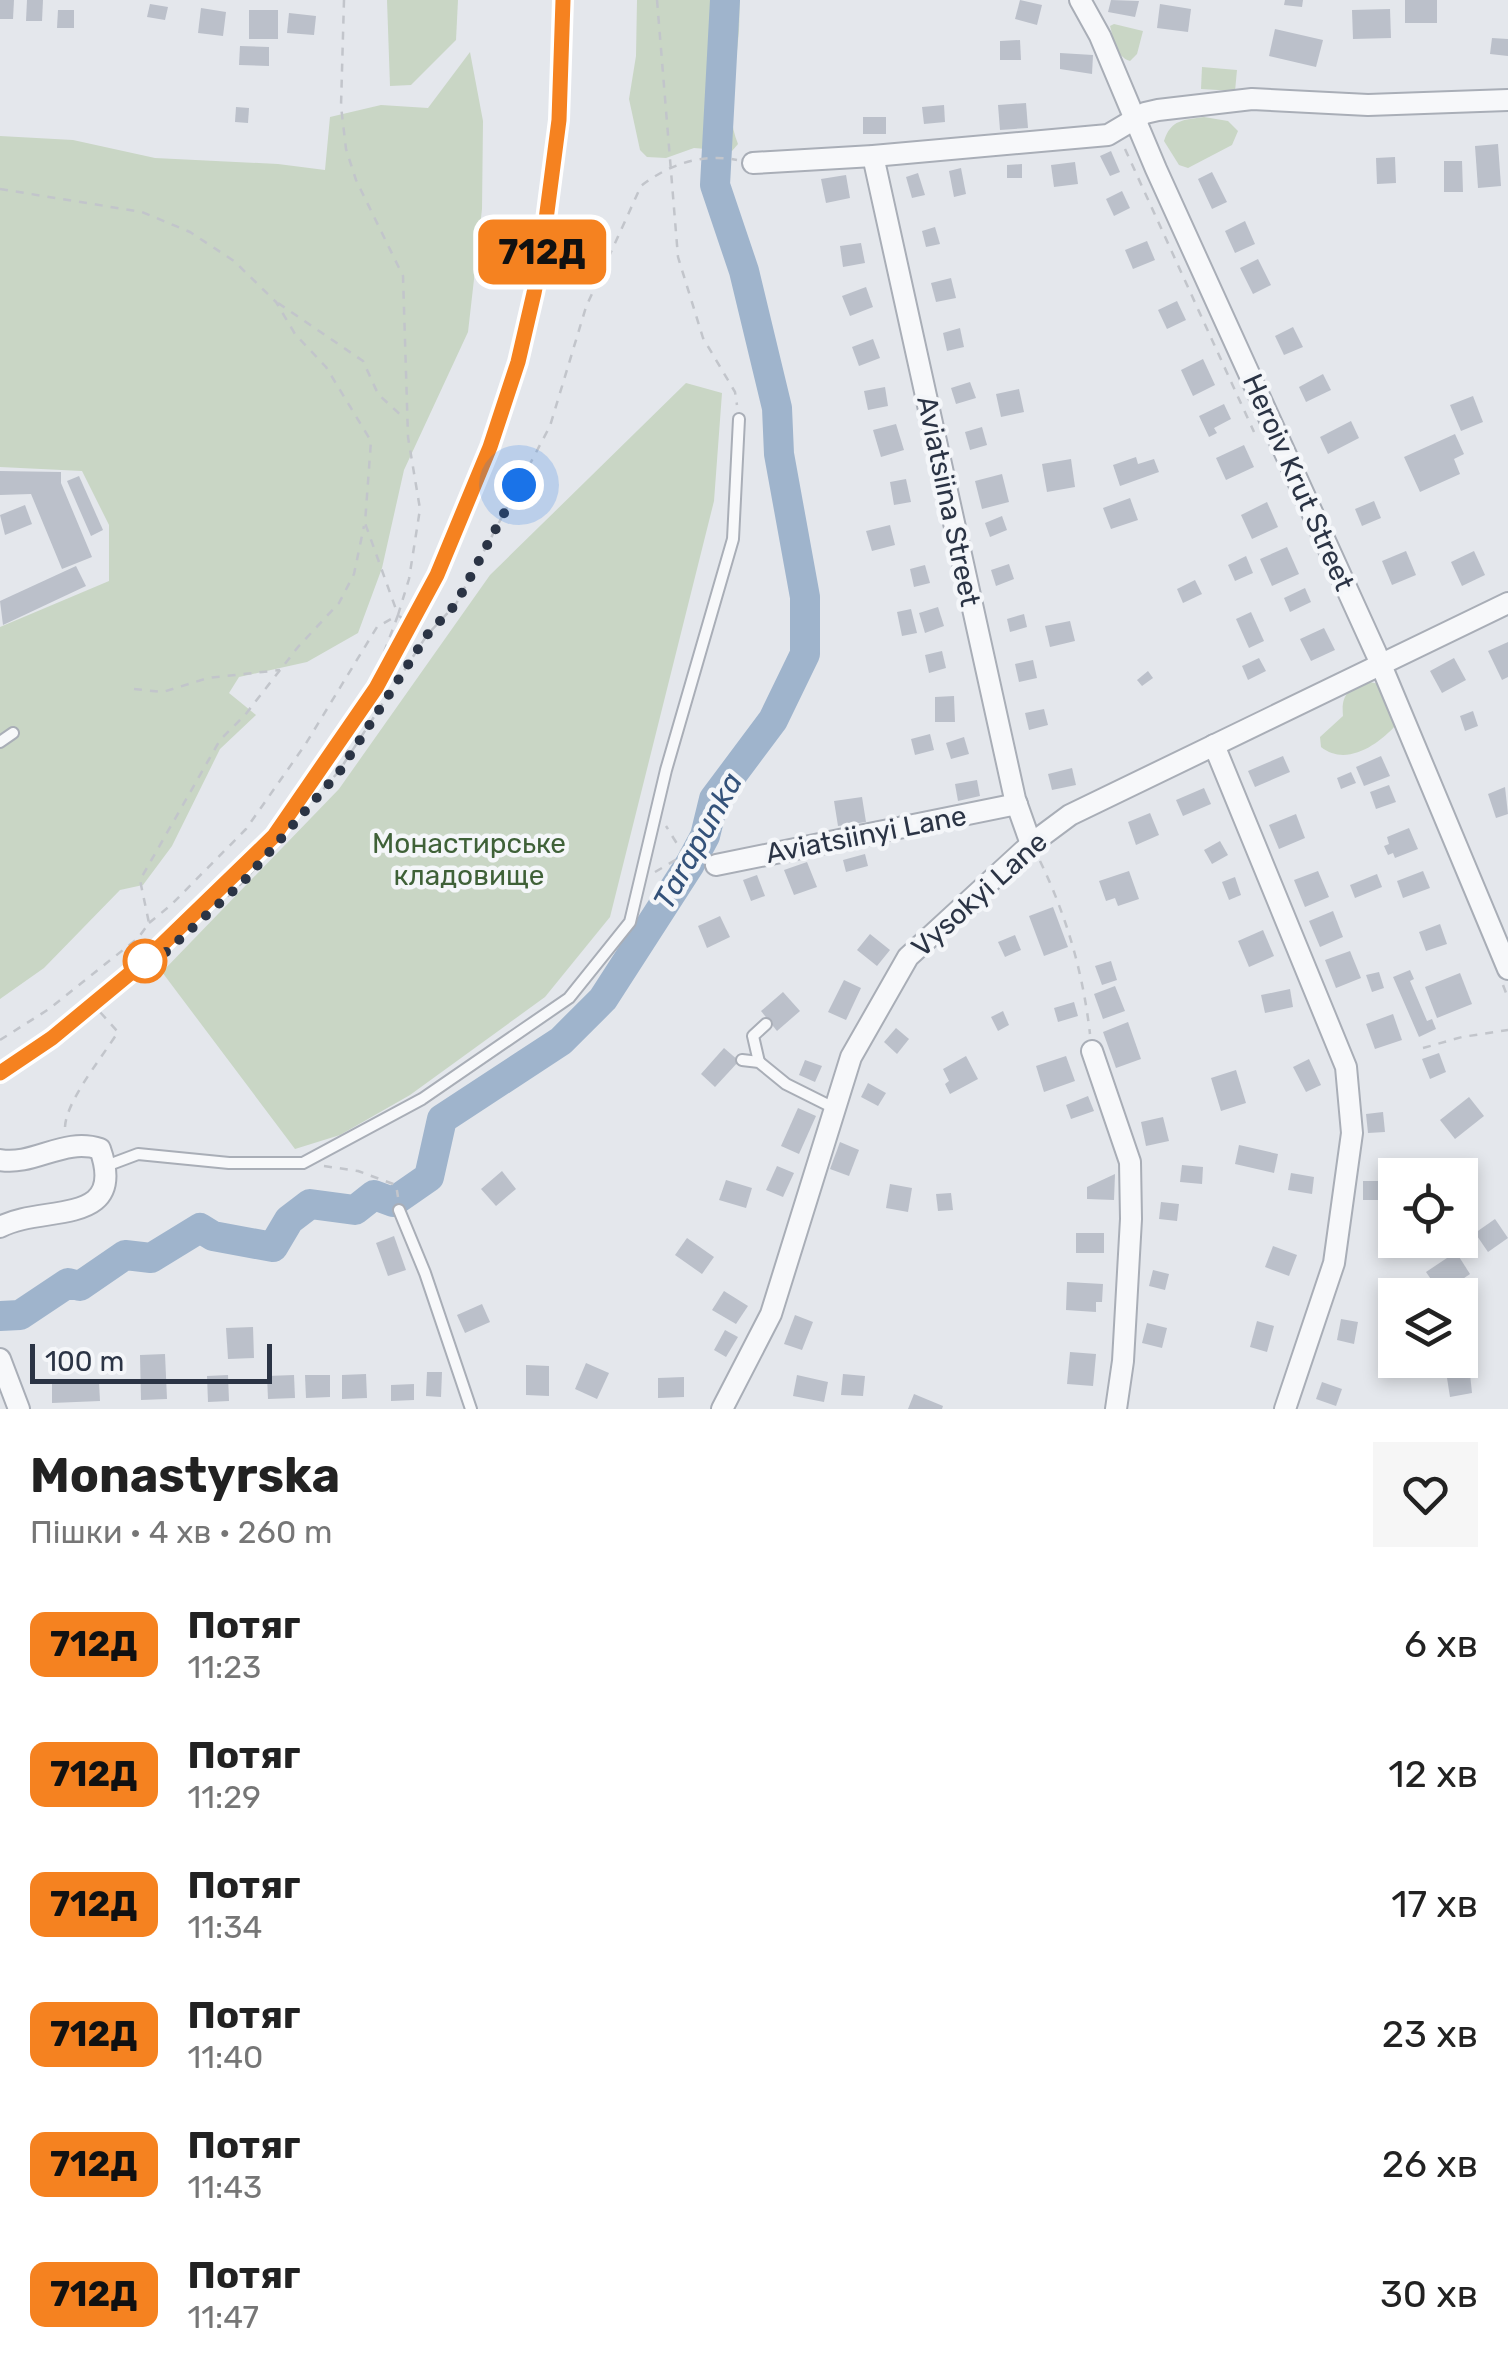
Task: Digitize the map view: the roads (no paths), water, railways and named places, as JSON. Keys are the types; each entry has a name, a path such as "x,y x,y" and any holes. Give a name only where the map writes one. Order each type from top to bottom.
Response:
{"street":[{"name":"Heroiv Krut Street","path":"1080,0 1100,36 1380,663 1508,969"},
{"path":"753,163 1108,135 1158,110 1252,99 1368,105 1508,100"},
{"name":"Aviatsiina Street","path":"873,156 1017,804 1031,844"},
{"name":"Vysokyi Lane","path":"722,1409 771,1314 851,1057 908,957 1031,844 1070,814 1508,603"},
{"path":"1214,745 1346,1067 1352,1133 1334,1262 1285,1409"},
{"name":"Aviatsiinyi Lane","path":"710,864 1017,804"},
{"path":"1092,1051 1130,1162 1123,1362 1116,1409"},
{"path":"0,1160 12,1162 67,1146 100,1149 108,1182 100,1198 86,1206 0,1227"},
{"path":"0,1358 19,1409"}],"lane":[{"path":"106,1166 138,1154 229,1163 303,1163 422,1099 569,998 630,922 656,812 733,539 739,419"},
{"path":"0,742 13,733"},
{"path":"759,1062 754,1036 766,1024"},
{"path":"742,1060 759,1062 786,1084 834,1108"},
{"path":"399,1210 425,1272 471,1409"}],"waterway":[{"name":"Tarapunka","path":"0,1316 20,1315 68,1283 80,1286 125,1255 151,1258 200,1228 213,1236 273,1247 289,1220 310,1204 355,1210 374,1195 393,1202 429,1177 442,1119 561,1041 603,999 690,864 705,836 714,799 773,720 805,654 805,597 779,454 777,408 744,271 715,185 725,0"}],"railway":[{"path":"0,1074 52,1039 145,961 274,836 376,688 437,575 490,447 519,362 541,259 559,119 563,0"}],"train":[{"name":"712Д","path":"0,1073 52,1038 145,961 274,836 376,688 437,575 490,447 518,362 534,293 559,120 563,0"}],"park label":[{"name":"Монастирське кладовище","path":"469,859"}]}
